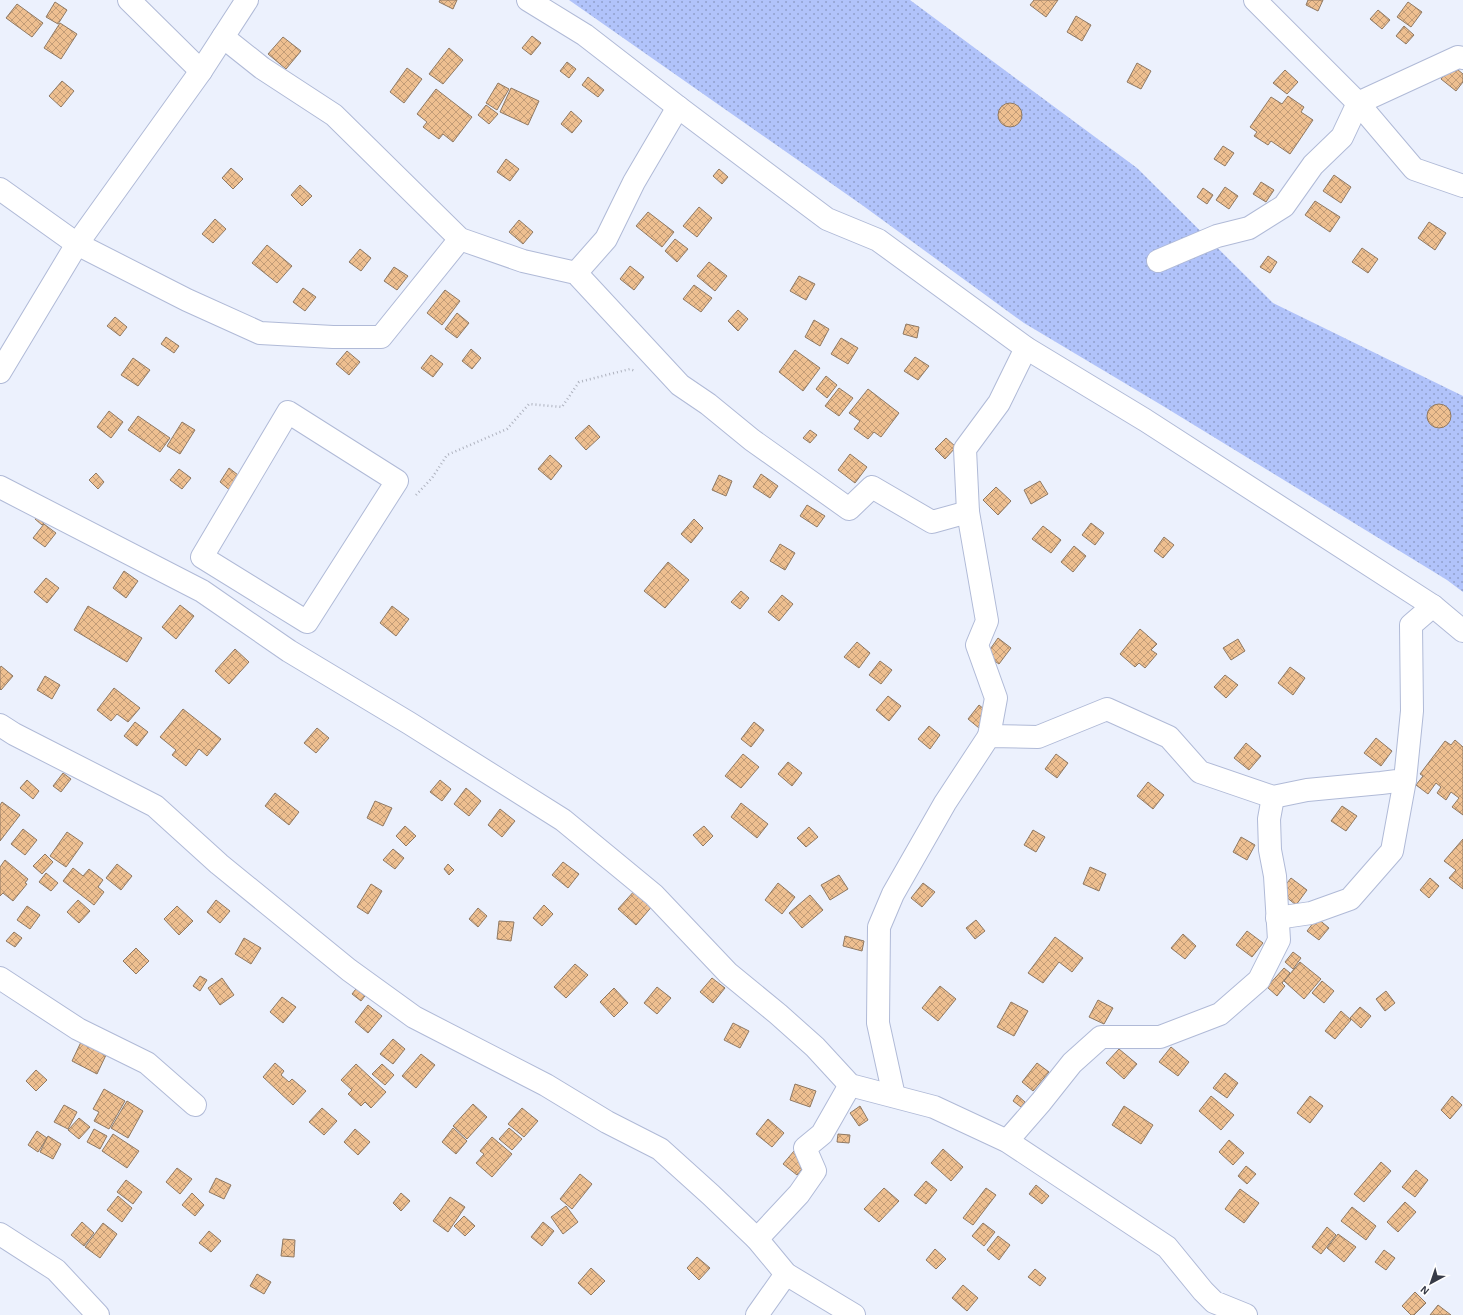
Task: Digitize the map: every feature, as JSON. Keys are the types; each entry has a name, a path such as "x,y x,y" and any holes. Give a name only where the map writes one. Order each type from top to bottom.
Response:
{"street":[{"path":"128,0 201,71"},
{"path":"0,372 77,244 201,71 247,0"},
{"path":"528,0 585,35 827,219 878,240 1026,348 1145,420 1433,606 1463,631"},
{"path":"1255,0 1358,103 1414,169 1463,186"},
{"path":"224,37 262,68 334,115 460,239 523,261 576,273 680,385 708,404 752,440 849,508 872,487 932,522 968,512"},
{"path":"1158,261 1217,236 1249,228 1284,206 1313,165 1342,137 1358,103 1458,57 1463,58"},
{"path":"576,273 606,239 634,182 678,107"},
{"path":"0,189 77,244 187,300 260,334 381,337 460,239"},
{"path":"894,1096 878,1023 879,927 893,894 945,803 989,736 996,698 977,645 987,621 968,512 965,449 999,403 1026,348"},
{"path":"288,412 397,481 307,622 202,557 288,412"},
{"path":"0,487 202,591 289,651 409,723 563,820 654,895 728,974 778,1014 815,1047 850,1085 934,1107 1008,1141 1167,1247 1203,1290 1209,1308 1246,1315"},
{"path":"1277,918 1311,913 1350,899 1392,851 1405,780 1412,710 1411,625 1433,606"},
{"path":"989,736 1038,737 1107,709 1170,737 1200,772 1273,797 1307,790 1405,780"},
{"path":"0,725 14,734 155,806 238,879 349,970 414,1017 546,1085 608,1122 660,1150 711,1195 757,1239 786,1274 854,1315"},
{"path":"1008,1141 1072,1063 1101,1037 1160,1037 1220,1014 1259,980 1278,940 1275,876 1270,850 1269,819 1273,797"},
{"path":"0,978 78,1029 147,1064 195,1105"},
{"path":"757,1239 799,1194 815,1171 805,1148 822,1134 850,1085"},
{"path":"0,1234 56,1270 98,1315"},
{"path":"757,1315 786,1274"}],"path":[{"path":"412,500 432,478 447,455 507,429 529,404 562,407 579,382 630,369 637,371"}],"shaded area":[{"path":"569,0 910,0 1137,168 1273,303 1463,396 1463,592 1447,580 1163,406 1024,323 862,205"}],"building":[{"path":"440,0 457,0 453,9 439,2"},
{"path":"1034,0 1058,0 1046,17 1030,5"},
{"path":"1308,0 1323,0 1318,11 1306,5"},
{"path":"55,2 67,10 58,24 46,17"},
{"path":"1408,2 1422,12 1411,27 1397,17"},
{"path":"17,4 43,23 32,37 6,18"},
{"path":"1378,10 1390,20 1382,29 1370,19"},
{"path":"1076,16 1091,25 1082,41 1067,32"},
{"path":"60,23 77,34 61,59 44,48"},
{"path":"1404,26 1414,35 1406,44 1396,36"},
{"path":"532,36 541,43 531,55 522,48"},
{"path":"283,37 301,51 286,69 268,54"},
{"path":"449,48 463,60 443,84 429,74"},
{"path":"567,62 576,69 569,78 560,71"},
{"path":"1137,63 1151,71 1141,89 1127,82"},
{"path":"1452,65 1463,74 1463,82 1456,91 1441,79"},
{"path":"407,68 422,79 404,103 390,92"},
{"path":"1285,70 1298,82 1287,94 1273,83"},
{"path":"588,77 604,90 598,97 582,85"},
{"path":"62,81 74,91 61,107 49,96"},
{"path":"498,83 509,89 497,110 486,103"},
{"path":"511,88 539,101 528,125 500,112"},
{"path":"436,89 472,117 453,142 443,134 439,139 423,127 427,122 417,114"},
{"path":"1288,96 1304,107 1301,112 1313,120 1290,154 1271,141 1268,145 1254,136 1257,132 1250,127 1271,97 1282,104"},
{"path":"1010,103 1018,107 1022,115 1018,123 1010,127 1002,123 998,115 1002,107"},
{"path":"486,105 498,114 489,124 478,115"},
{"path":"571,111 582,121 572,133 561,124"},
{"path":"1223,146 1234,153 1225,166 1214,159"},
{"path":"506,159 519,169 510,181 497,172"},
{"path":"231,168 243,179 233,189 222,178"},
{"path":"719,169 728,177 722,184 713,176"},
{"path":"1334,175 1351,187 1341,203 1323,191"},
{"path":"1261,182 1274,190 1266,202 1253,194"},
{"path":"300,185 312,196 302,206 291,195"},
{"path":"1225,187 1238,196 1229,209 1216,200"},
{"path":"1203,188 1213,195 1207,204 1197,197"},
{"path":"1315,201 1340,217 1330,232 1305,215"},
{"path":"699,207 712,218 697,237 683,226"},
{"path":"648,212 674,232 662,247 636,226"},
{"path":"215,219 226,229 213,243 202,234"},
{"path":"519,220 533,232 523,244 509,232"},
{"path":"1429,222 1446,233 1435,250 1418,238"},
{"path":"675,239 688,249 677,262 665,251"},
{"path":"267,245 292,266 277,283 252,263"},
{"path":"1362,248 1378,259 1368,273 1352,262"},
{"path":"360,249 371,258 361,271 349,262"},
{"path":"1268,256 1277,262 1270,273 1260,267"},
{"path":"709,262 727,276 715,291 697,276"},
{"path":"630,266 644,277 634,290 620,279"},
{"path":"394,267 408,276 397,290 384,281"},
{"path":"799,276 815,284 806,300 790,291"},
{"path":"694,285 712,298 701,312 683,299"},
{"path":"303,288 316,297 305,311 293,302"},
{"path":"445,290 460,301 442,325 427,313"},
{"path":"738,310 748,319 738,331 728,321"},
{"path":"457,313 469,323 457,338 445,329"},
{"path":"115,317 127,327 120,336 107,326"},
{"path":"814,320 829,329 820,346 805,337"},
{"path":"906,324 919,327 917,338 903,334"},
{"path":"166,337 179,346 174,353 161,344"},
{"path":"841,338 858,348 848,364 831,354"},
{"path":"471,349 481,358 472,369 462,361"},
{"path":"795,350 820,368 803,391 779,372"},
{"path":"347,351 360,362 349,375 336,364"},
{"path":"431,355 443,364 433,377 421,368"},
{"path":"915,357 929,366 918,380 904,371"},
{"path":"133,358 150,370 138,386 121,375"},
{"path":"826,376 837,385 827,398 816,389"},
{"path":"839,388 853,398 839,416 825,406"},
{"path":"868,389 899,413 881,437 874,432 868,439 854,429 860,421 849,413"},
{"path":"1439,404 1447,408 1451,416 1447,424 1439,428 1431,424 1427,416 1431,408"},
{"path":"109,411 123,422 111,438 97,427"},
{"path":"138,416 170,438 160,452 128,430"},
{"path":"182,422 195,430 180,454 167,446"},
{"path":"589,425 600,437 586,450 575,438"},
{"path":"810,430 817,435 810,443 803,438"},
{"path":"946,438 956,447 945,459 935,449"},
{"path":"850,454 867,467 855,483 838,470"},
{"path":"550,455 562,466 551,480 538,469"},
{"path":"229,468 242,478 232,492 220,482"},
{"path":"179,469 191,478 182,489 170,480"},
{"path":"96,473 104,482 98,489 89,480"},
{"path":"761,474 778,486 770,498 753,487"},
{"path":"719,475 732,481 726,496 712,490"},
{"path":"1040,481 1048,494 1031,504 1024,490"},
{"path":"996,487 1011,501 998,515 983,500"},
{"path":"807,505 825,516 817,527 800,516"},
{"path":"42,510 50,516 42,525 35,519"},
{"path":"694,519 703,528 691,543 681,534"},
{"path":"1091,523 1104,533 1095,545 1082,535"},
{"path":"44,524 56,533 45,547 33,538"},
{"path":"1043,526 1061,540 1051,553 1032,539"},
{"path":"1164,537 1174,545 1163,558 1154,551"},
{"path":"780,544 795,553 785,570 770,561"},
{"path":"1074,546 1086,556 1073,572 1061,562"},
{"path":"668,562 689,580 665,608 644,591"},
{"path":"124,571 138,581 126,598 113,588"},
{"path":"46,578 59,588 47,603 34,592"},
{"path":"741,591 749,598 740,609 731,602"},
{"path":"782,595 793,604 779,621 768,612"},
{"path":"180,605 194,616 176,639 162,627"},
{"path":"88,606 142,638 127,662 74,630"},
{"path":"392,606 409,619 396,636 380,623"},
{"path":"1140,629 1157,644 1151,650 1157,654 1145,668 1139,663 1135,667 1120,654"},
{"path":"998,638 1011,648 999,664 986,655"},
{"path":"1238,639 1245,651 1231,660 1223,648"},
{"path":"857,642 870,653 859,668 844,657"},
{"path":"235,649 249,662 229,684 215,671"},
{"path":"880,661 892,670 881,684 869,675"},
{"path":"1,666 13,676 1,690 0,668"},
{"path":"1290,667 1305,678 1293,695 1278,683"},
{"path":"1225,675 1238,685 1226,698 1214,687"},
{"path":"45,676 60,685 52,699 37,690"},
{"path":"114,688 140,708 128,722 117,714 111,721 97,710"},
{"path":"888,696 901,706 889,721 876,710"},
{"path":"979,705 990,714 979,728 968,719"},
{"path":"183,709 221,739 207,756 199,749 186,766 172,755 176,750 160,737"},
{"path":"135,722 148,732 137,746 124,736"},
{"path":"754,722 764,730 751,747 741,739"},
{"path":"929,726 940,735 930,749 918,739"},
{"path":"317,728 329,738 316,753 304,743"},
{"path":"1376,738 1392,751 1381,766 1364,753"},
{"path":"1455,740 1463,747 1463,815 1452,807 1459,798 1451,792 1446,800 1437,793 1441,787 1436,783 1428,794 1416,785 1423,776 1420,774 1445,741 1451,745"},
{"path":"1246,743 1261,756 1249,770 1234,758"},
{"path":"743,754 759,767 741,788 725,776"},
{"path":"1056,754 1068,763 1057,778 1045,769"},
{"path":"788,762 802,773 792,786 778,774"},
{"path":"63,773 71,779 61,792 53,786"},
{"path":"27,780 39,791 33,799 20,788"},
{"path":"440,780 451,789 442,801 430,792"},
{"path":"1148,782 1164,795 1153,809 1137,796"},
{"path":"466,788 481,801 469,816 454,804"},
{"path":"275,793 299,812 289,825 265,806"},
{"path":"375,801 392,808 383,826 367,818"},
{"path":"2,802 20,815 0,841 0,805"},
{"path":"741,803 768,824 757,838 731,817"},
{"path":"1342,806 1357,816 1346,831 1331,821"},
{"path":"500,809 515,821 502,837 488,825"},
{"path":"405,826 416,836 406,846 396,836"},
{"path":"704,826 713,836 703,846 693,835"},
{"path":"809,827 818,837 806,847 797,838"},
{"path":"23,829 37,840 25,855 11,844"},
{"path":"1033,830 1045,837 1036,852 1024,845"},
{"path":"67,832 83,843 66,867 50,856"},
{"path":"1241,837 1255,845 1247,860 1233,852"},
{"path":"1463,839 1463,889 1449,878 1456,870 1444,861"},
{"path":"393,849 404,858 395,869 383,860"},
{"path":"45,854 53,862 42,874 33,866"},
{"path":"5,860 28,879 25,883 27,884 13,901 3,893 0,896 0,867"},
{"path":"563,862 579,874 568,888 552,875"},
{"path":"117,864 132,876 121,890 106,878"},
{"path":"448,864 454,870 449,875 444,869"},
{"path":"1090,867 1106,874 1099,891 1083,884"},
{"path":"73,868 83,876 89,869 103,880 98,887 104,892 94,905 63,881"},
{"path":"46,873 58,883 51,891 39,882"},
{"path":"839,875 848,889 830,900 821,885"},
{"path":"1291,878 1307,890 1296,905 1280,892"},
{"path":"1430,878 1439,886 1429,898 1420,890"},
{"path":"778,883 795,897 782,914 765,900"},
{"path":"923,883 935,892 922,907 911,898"},
{"path":"371,884 382,891 368,914 357,907"},
{"path":"636,889 654,904 636,925 618,909"},
{"path":"810,895 823,910 802,928 789,913"},
{"path":"78,900 90,911 79,923 67,912"},
{"path":"216,900 230,911 220,923 207,912"},
{"path":"544,905 553,914 542,926 533,918"},
{"path":"27,906 40,915 30,929 17,920"},
{"path":"177,906 193,921 179,935 164,919"},
{"path":"478,908 487,916 478,927 469,919"},
{"path":"1317,918 1329,928 1319,940 1307,931"},
{"path":"976,920 985,931 975,939 966,928"},
{"path":"499,921 514,922 511,941 497,939"},
{"path":"1247,931 1263,943 1252,957 1236,945"},
{"path":"14,932 22,938 15,947 6,941"},
{"path":"1183,934 1196,946 1185,959 1171,948"},
{"path":"845,936 864,941 862,951 843,946"},
{"path":"1055,937 1083,958 1072,972 1059,962 1043,983 1028,973"},
{"path":"244,938 261,948 251,964 235,954"},
{"path":"136,948 149,961 136,974 123,961"},
{"path":"1293,952 1301,958 1293,969 1285,962"},
{"path":"1300,962 1321,979 1304,999 1284,981"},
{"path":"575,964 588,975 566,998 554,987"},
{"path":"1284,968 1290,973 1282,983 1285,986 1277,996 1267,987"},
{"path":"200,976 207,980 200,991 193,986"},
{"path":"222,978 234,995 220,1005 208,988"},
{"path":"712,978 725,988 713,1003 700,992"},
{"path":"1322,981 1334,991 1324,1003 1312,993"},
{"path":"359,985 368,992 361,1001 352,994"},
{"path":"940,986 956,999 938,1021 922,1008"},
{"path":"657,987 671,998 657,1014 644,1003"},
{"path":"614,988 628,1003 614,1017 600,1002"},
{"path":"1386,991 1395,1003 1385,1011 1376,999"},
{"path":"282,997 296,1007 283,1023 270,1012"},
{"path":"1098,1000 1113,1008 1104,1024 1089,1017"},
{"path":"1011,1002 1028,1011 1014,1036 997,1027"},
{"path":"368,1005 382,1016 368,1033 355,1022"},
{"path":"1360,1007 1371,1016 1361,1028 1350,1018"},
{"path":"1341,1011 1351,1020 1335,1039 1325,1031"},
{"path":"733,1023 749,1031 740,1048 724,1040"},
{"path":"393,1039 405,1049 393,1064 380,1054"},
{"path":"81,1042 106,1055 97,1074 72,1061"},
{"path":"1171,1047 1189,1062 1178,1076 1159,1062"},
{"path":"1119,1049 1137,1064 1124,1079 1106,1063"},
{"path":"421,1054 435,1065 416,1088 402,1076"},
{"path":"275,1063 284,1071 281,1075 289,1082 292,1079 306,1091 293,1105 263,1077"},
{"path":"1037,1063 1049,1072 1033,1091 1022,1082"},
{"path":"356,1064 386,1092 371,1108 365,1102 361,1106 348,1094 352,1090 341,1080"},
{"path":"382,1064 394,1075 385,1085 372,1074"},
{"path":"36,1070 47,1080 36,1091 26,1081"},
{"path":"1225,1073 1238,1083 1227,1098 1213,1088"},
{"path":"795,1084 816,1091 810,1107 790,1100"},
{"path":"104,1089 125,1101 109,1129 94,1121 99,1112 93,1109"},
{"path":"1017,1095 1025,1102 1021,1107 1013,1101"},
{"path":"1211,1096 1234,1115 1221,1130 1199,1111"},
{"path":"1310,1096 1323,1106 1310,1123 1297,1113"},
{"path":"1452,1096 1462,1105 1450,1119 1441,1110"},
{"path":"127,1101 143,1111 128,1138 111,1128"},
{"path":"473,1104 487,1117 467,1139 453,1126"},
{"path":"64,1105 77,1112 68,1129 54,1122"},
{"path":"860,1106 868,1120 859,1126 850,1113"},
{"path":"1124,1106 1153,1125 1141,1144 1112,1125"},
{"path":"322,1108 337,1121 324,1135 309,1122"},
{"path":"522,1108 538,1121 524,1137 508,1124"},
{"path":"79,1118 90,1127 79,1139 68,1130"},
{"path":"768,1119 784,1133 772,1147 756,1134"},
{"path":"453,1128 467,1141 456,1154 442,1142"},
{"path":"509,1128 522,1139 512,1150 499,1139"},
{"path":"94,1129 107,1136 100,1149 87,1142"},
{"path":"355,1129 370,1142 358,1155 344,1142"},
{"path":"37,1131 47,1138 38,1152 28,1145"},
{"path":"113,1134 139,1151 127,1168 102,1151"},
{"path":"838,1134 850,1135 849,1143 837,1142"},
{"path":"48,1136 61,1144 53,1159 40,1152"},
{"path":"492,1137 512,1154 492,1177 476,1163 484,1154 480,1151"},
{"path":"1229,1140 1244,1153 1233,1165 1219,1152"},
{"path":"943,1149 963,1167 951,1181 931,1163"},
{"path":"794,1151 808,1162 797,1175 783,1164"},
{"path":"1381,1162 1391,1171 1364,1202 1354,1194"},
{"path":"1246,1166 1256,1174 1247,1184 1238,1176"},
{"path":"177,1168 192,1179 180,1194 166,1182"},
{"path":"1416,1170 1428,1180 1415,1197 1402,1187"},
{"path":"580,1174 592,1184 572,1209 560,1199"},
{"path":"216,1178 231,1185 224,1199 209,1192"},
{"path":"126,1180 142,1192 133,1204 117,1192"},
{"path":"926,1181 937,1190 926,1204 914,1195"},
{"path":"1036,1185 1049,1196 1042,1204 1029,1194"},
{"path":"884,1188 899,1201 879,1222 864,1209"},
{"path":"986,1188 996,1195 973,1225 963,1218"},
{"path":"1240,1189 1259,1203 1244,1223 1225,1209"},
{"path":"192,1193 204,1205 195,1216 182,1205"},
{"path":"401,1193 410,1201 401,1211 393,1203"},
{"path":"118,1196 132,1208 122,1222 107,1210"},
{"path":"450,1197 465,1207 448,1232 433,1221"},
{"path":"1405,1202 1416,1212 1398,1232 1387,1222"},
{"path":"566,1206 578,1222 563,1234 551,1217"},
{"path":"1352,1207 1376,1226 1366,1240 1341,1221"},
{"path":"464,1216 475,1226 465,1236 454,1226"},
{"path":"82,1222 94,1233 84,1246 71,1235"},
{"path":"543,1222 554,1231 542,1246 531,1237"},
{"path":"103,1223 117,1234 100,1258 85,1247"},
{"path":"983,1223 995,1232 984,1246 972,1236"},
{"path":"1327,1227 1336,1235 1321,1254 1312,1247"},
{"path":"209,1231 221,1241 211,1252 199,1243"},
{"path":"1338,1234 1356,1247 1344,1262 1327,1248"},
{"path":"998,1236 1010,1245 999,1260 987,1250"},
{"path":"283,1239 295,1240 294,1257 281,1256"},
{"path":"935,1249 946,1259 936,1269 926,1260"},
{"path":"1384,1250 1395,1258 1386,1270 1375,1262"},
{"path":"697,1257 710,1268 699,1280 687,1268"},
{"path":"591,1268 605,1281 591,1295 578,1283"},
{"path":"1035,1269 1046,1278 1040,1286 1028,1277"},
{"path":"257,1274 271,1282 264,1294 250,1286"},
{"path":"963,1285 978,1298 967,1311 952,1298"},
{"path":"1415,1292 1426,1303 1414,1315 1411,1315 1402,1306"},
{"path":"1438,1305 1451,1315 1430,1315"}]}
